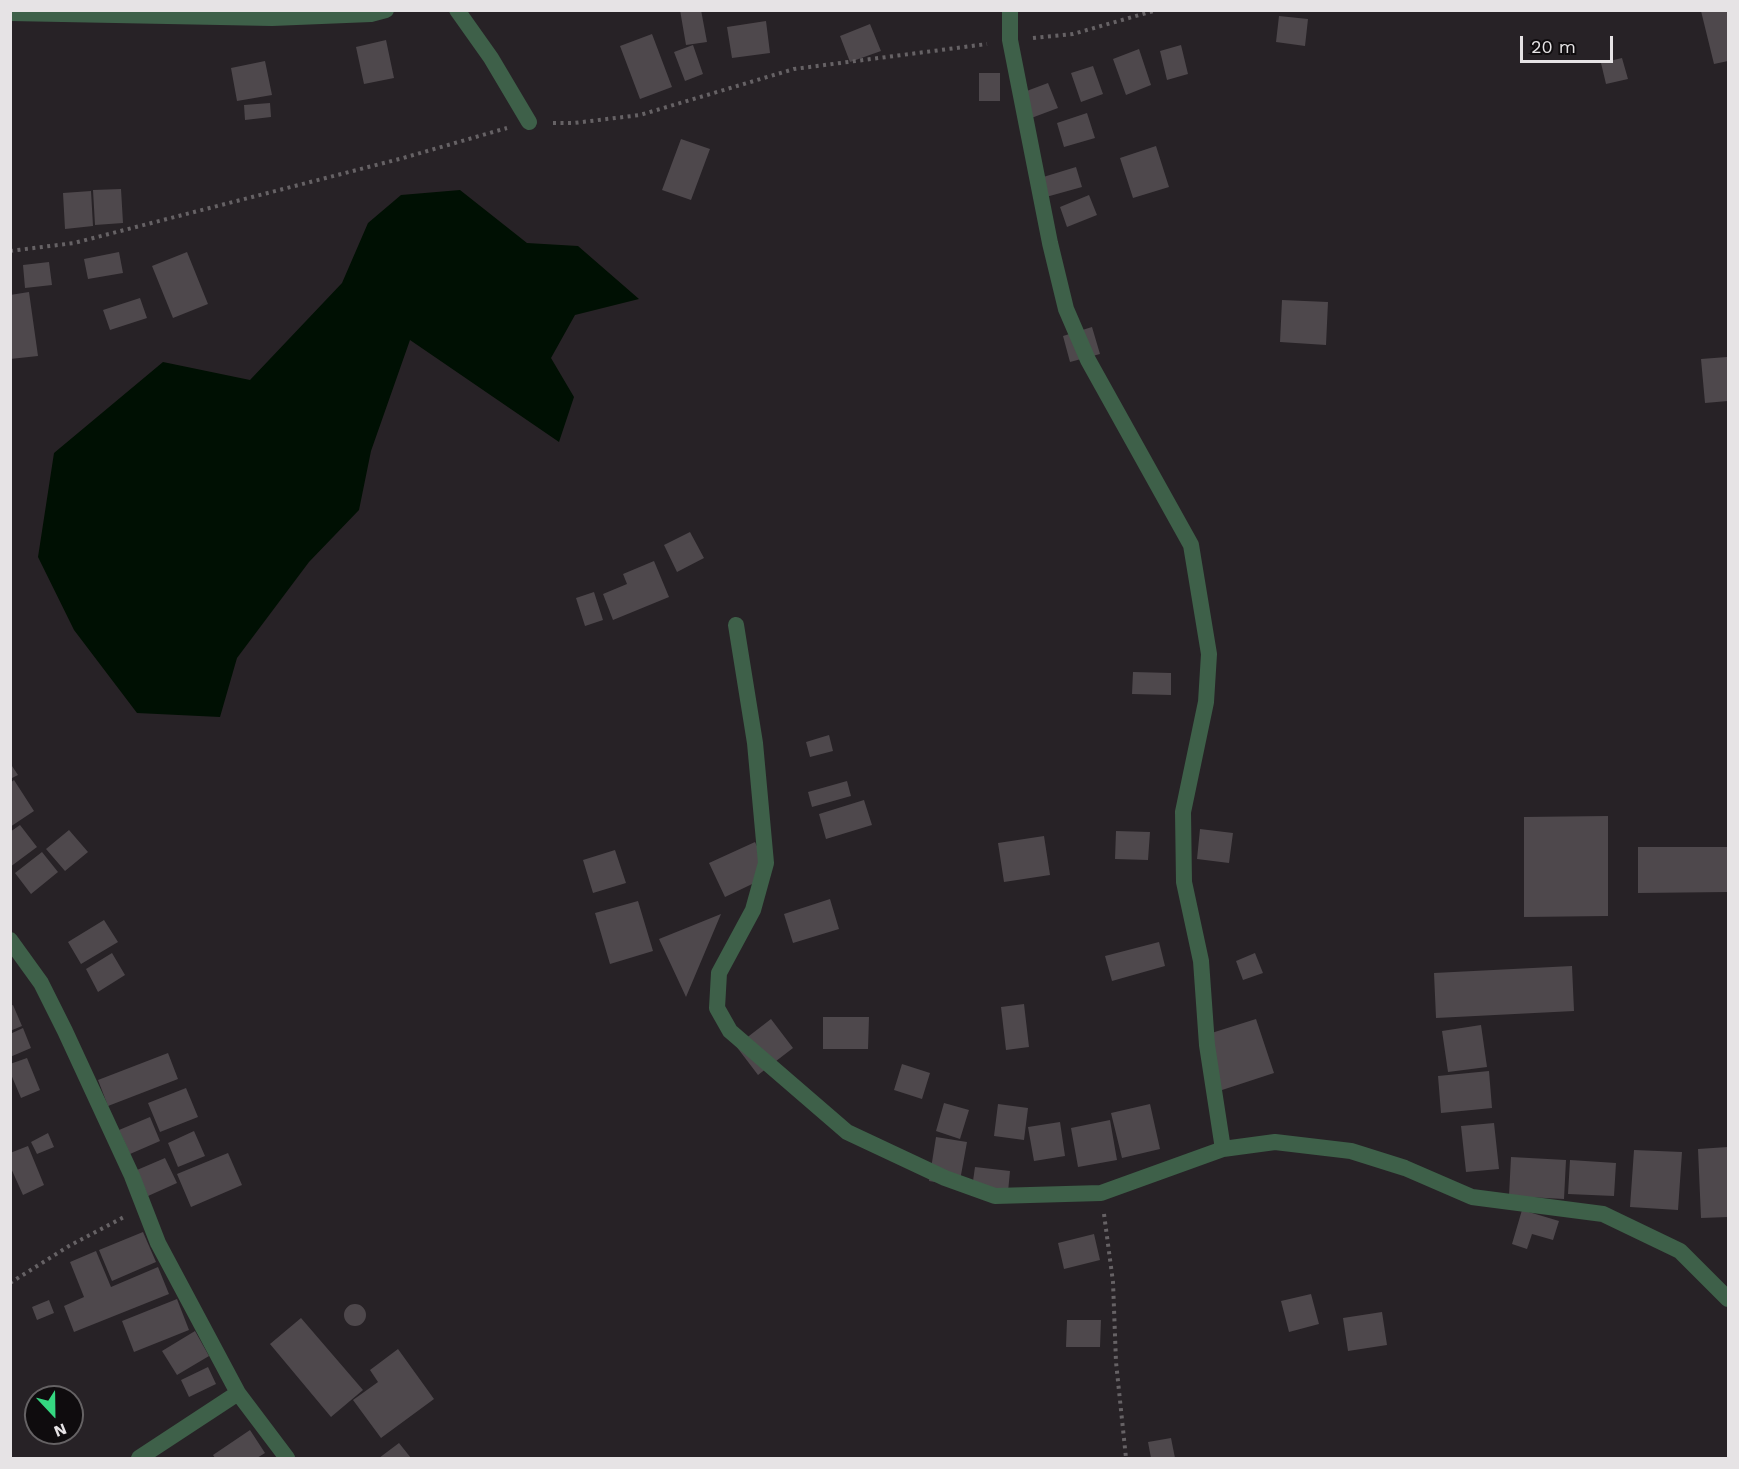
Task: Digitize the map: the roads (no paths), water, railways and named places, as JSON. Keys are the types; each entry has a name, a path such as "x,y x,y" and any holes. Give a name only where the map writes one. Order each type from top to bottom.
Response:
{"street":[{"path":"10,14 273,18 370,14 386,10"},
{"path":"457,10 491,58 528,122"},
{"path":"1010,10 1010,40 1050,243 1066,309 1088,360 1191,545 1209,654 1206,702 1183,812 1184,882 1201,961 1208,1046 1223,1149"},
{"path":"736,625 755,743 766,863 753,910 719,973 717,1008 730,1031 847,1132 945,1178 995,1196 1101,1193 1223,1149 1275,1142 1351,1150 1405,1168 1472,1197 1603,1215 1680,1251 1728,1299"},
{"path":"10,940 41,983 132,1176 158,1243 238,1393 287,1458"},
{"path":"139,1458 238,1393"}]}
